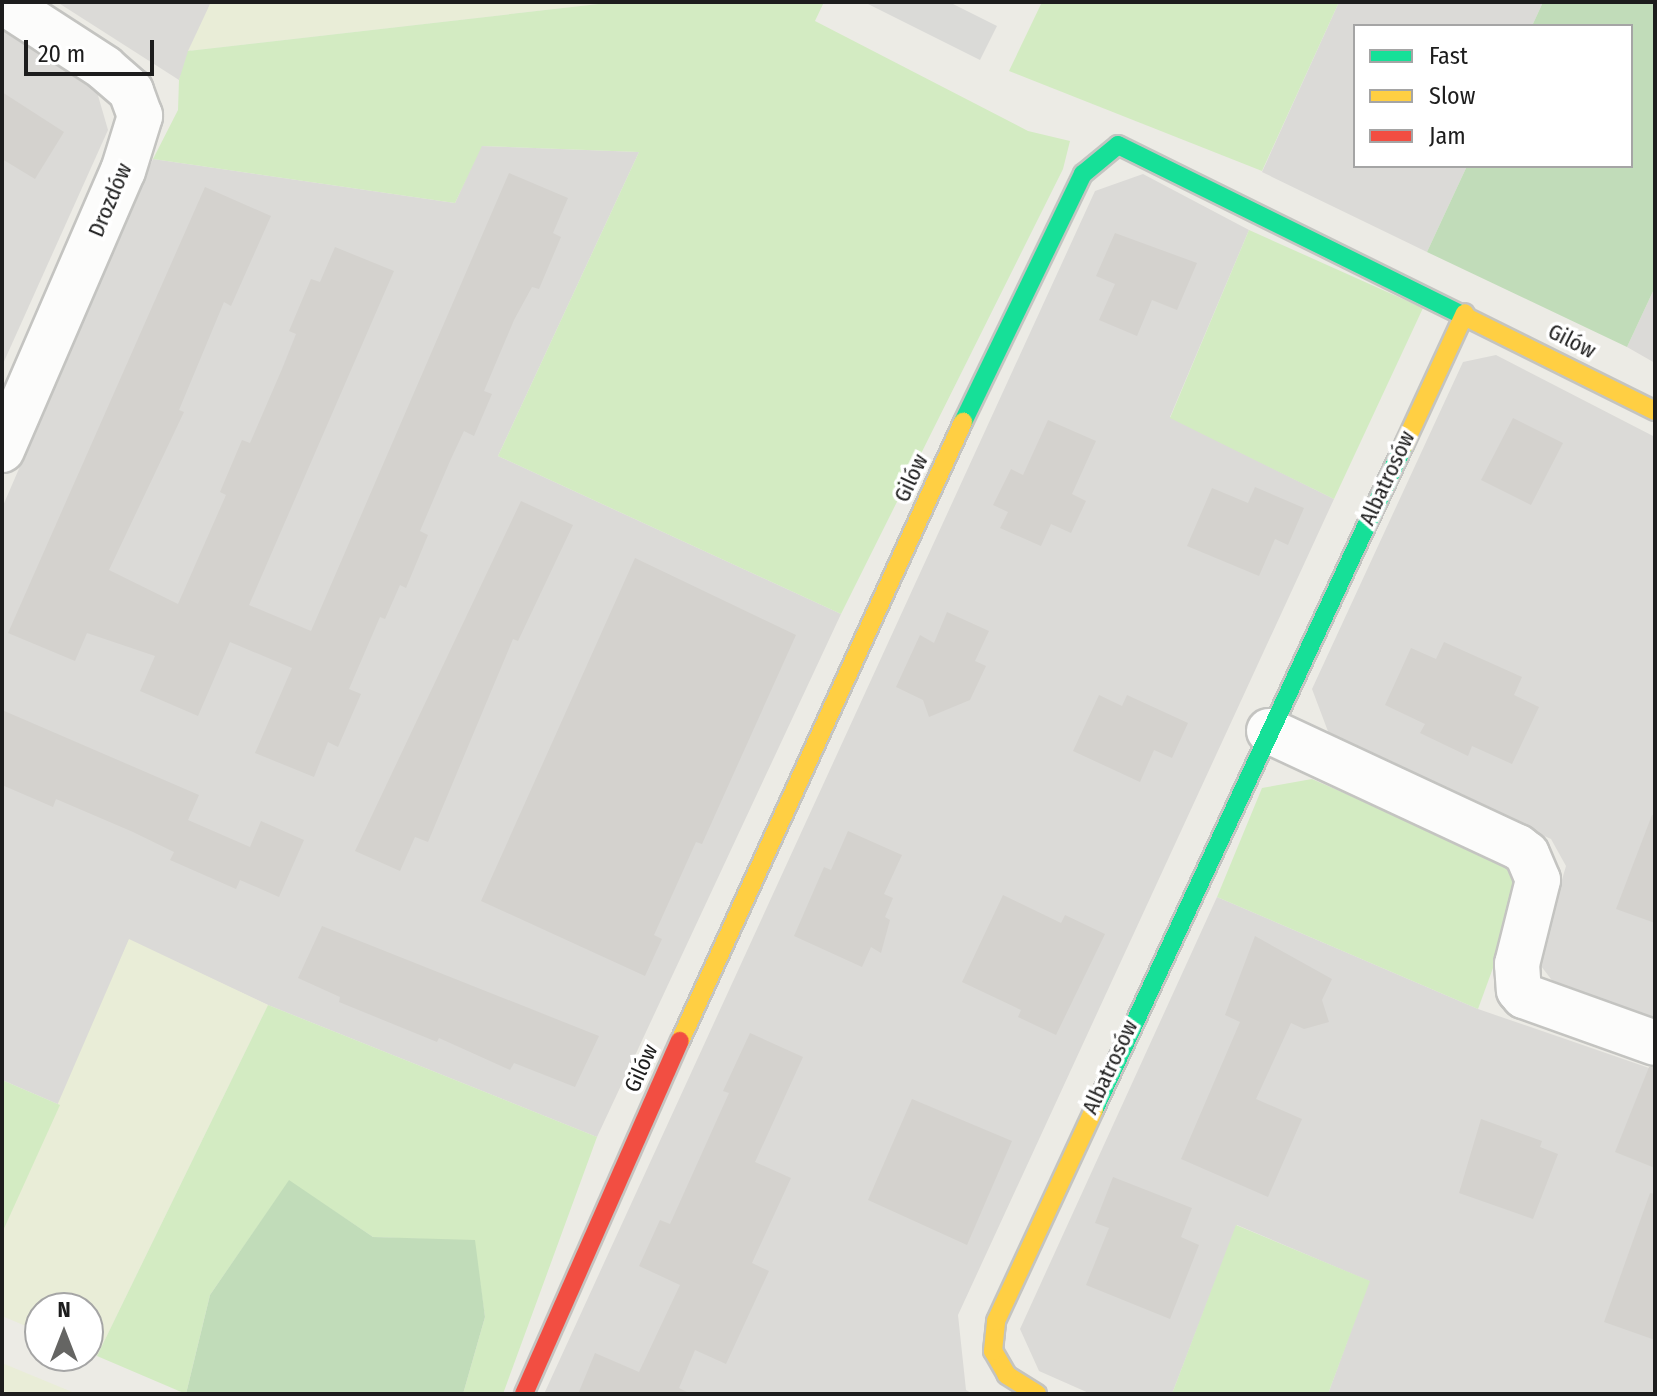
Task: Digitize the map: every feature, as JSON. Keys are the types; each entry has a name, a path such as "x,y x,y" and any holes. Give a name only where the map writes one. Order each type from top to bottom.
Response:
{"street":[{"name":"Drozdów","path":"2,450 123,171 140,116 131,91 105,68 3,2"},
{"name":"Gilów","path":"524,1394 952,445 1083,174 1118,145 1465,313 1655,411"},
{"name":"Albatrosów","path":"1037,1394 1007,1375 993,1351 996,1321 1465,313"},
{"path":"1269,731 1518,847 1527,854 1538,880 1517,964 1519,990 1524,996 1655,1043"}],"shaded area":[{"path":"57,2 211,2 179,80"},
{"path":"864,2 949,2 997,26 980,60"},
{"path":"1339,2 1543,2 1533,24 1353,24 1353,168 1466,168 1427,252 1262,172"},
{"path":"2,30 97,92 108,130 2,366"},
{"path":"481,146 639,152 498,456 841,614 597,1137 268,1005 129,940 60,1105 2,1080 2,508 153,159 455,203"},
{"path":"1143,174 1249,230 1170,417 1334,499 958,1315 966,1390 973,1394 544,1394 1095,191"},
{"path":"1655,287 1655,363 1627,347"},
{"path":"1496,355 1655,437 1655,1022 1557,987 1538,962 1566,866 1551,839 1332,742 1312,689 1463,362"},
{"path":"1217,897 1478,1009 1655,1070 1655,1394 1328,1394 1369,1281 1237,1225 1172,1394 1091,1394 1039,1371 1020,1329"}],"green space":[{"path":"211,2 616,2 188,51"},
{"path":"616,2 824,2 815,21 1028,131 1070,141 1063,169 841,614 498,456 639,152 482,146 455,203 153,159 178,110 179,80 188,51"},
{"path":"1042,2 1339,2 1262,171 1009,71"},
{"path":"1543,2 1655,2 1655,287 1627,347 1427,252 1466,168 1633,168 1633,24 1533,24"},
{"path":"1249,230 1423,308 1334,499 1170,418"},
{"path":"1312,779 1505,863 1520,894 1478,1009 1217,897 1262,788"},
{"path":"129,939 268,1005 104,1342 104,1292 24,1292 24,1325 2,1316 2,1233"},
{"path":"268,1005 597,1137 503,1394 463,1394 485,1317 474,1241 373,1237 289,1181 210,1295 186,1394 104,1359 104,1342"},
{"path":"2,1080 60,1105 2,1233"},
{"path":"289,1180 373,1237 475,1240 485,1317 463,1394 186,1394 210,1295"},
{"path":"1236,1225 1370,1281 1328,1394 1172,1394"},
{"path":"2,1363 77,1394 2,1394"}],"building":[{"path":"2,92 64,132 35,179 2,159"},
{"path":"509,173 568,198 553,233 561,237 539,289 532,287 514,320 484,391 492,394 474,436 464,431 450,461 420,531 428,535 406,588 400,585 385,619 380,617 349,689 361,694 338,747 328,742 314,777 255,753 292,668 230,642 198,716 140,691 155,656 87,633 75,661 8,633 205,187 271,216 231,306 224,302 179,410 184,412 109,570 178,604 226,495 220,492 242,440 250,443 282,369 296,334 289,331 311,279 320,282 335,247 394,271 249,605 311,631"},
{"path":"1115,233 1197,263 1177,310 1152,300 1137,336 1099,320 1115,284 1096,276"},
{"path":"1513,418 1563,443 1531,505 1481,480"},
{"path":"1048,420 1096,441 1072,494 1086,501 1071,533 1051,524 1041,546 1000,528 1008,512 993,505 1011,469 1023,475"},
{"path":"1255,487 1304,508 1288,545 1275,539 1259,576 1187,546 1212,488 1248,503"},
{"path":"521,501 573,525 518,641 513,639 428,842 415,837 400,871 355,851"},
{"path":"635,558 796,635 702,844 696,842 654,935 662,939 645,976 481,901"},
{"path":"947,612 989,631 975,661 986,666 970,700 929,717 923,700 896,687 920,635 934,643"},
{"path":"1444,642 1522,677 1514,695 1539,707 1512,764 1472,746 1468,756 1420,733 1425,724 1385,705 1411,648 1436,659"},
{"path":"1099,695 1122,706 1127,695 1188,723 1172,758 1154,750 1140,782 1073,751"},
{"path":"2,710 199,795 188,820 250,847 261,821 304,840 279,897 240,880 236,889 170,860 174,852 133,832 56,799 53,807 2,785"},
{"path":"1652,815 1655,815 1655,923 1616,909"},
{"path":"848,831 902,855 884,894 893,898 885,917 890,920 881,953 871,947 862,967 794,936 824,867 831,870"},
{"path":"1003,895 1061,923 1065,915 1105,934 1056,1035 1018,1017 1021,1010 962,982"},
{"path":"322,926 599,1036 575,1087 514,1063 510,1070 439,1038 437,1042 339,1002 340,997 298,978"},
{"path":"1255,936 1332,979 1322,1000 1329,1022 1304,1029 1291,1023 1256,1099 1302,1119 1268,1197 1181,1159 1240,1022 1225,1015"},
{"path":"750,1033 803,1057 755,1162 791,1178 752,1263 769,1271 726,1364 695,1350 679,1388 691,1394 578,1394 595,1353 639,1372 680,1285 639,1266 660,1220 670,1224 729,1093 723,1091"},
{"path":"1649,1067 1655,1067 1655,1168 1615,1152"},
{"path":"912,1099 1012,1141 967,1245 868,1200"},
{"path":"1481,1119 1542,1141 1540,1147 1558,1154 1533,1219 1459,1193"},
{"path":"1113,1177 1192,1208 1181,1237 1199,1245 1170,1319 1086,1285 1109,1228 1095,1223"},
{"path":"1650,1193 1655,1194 1655,1340 1604,1322"}],"traffic: fast":[{"path":"963,422 1083,174 1118,145 1466,317"},
{"path":"1094,1110 1404,445"}],"traffic: slow":[{"path":"1404,445 1465,313"},
{"path":"1466,317 1655,411"},
{"path":"680,1041 963,422"},
{"path":"1037,1394 1007,1375 993,1351 996,1321 1094,1110"}],"traffic: jam":[{"path":"524,1394 680,1041"}]}
